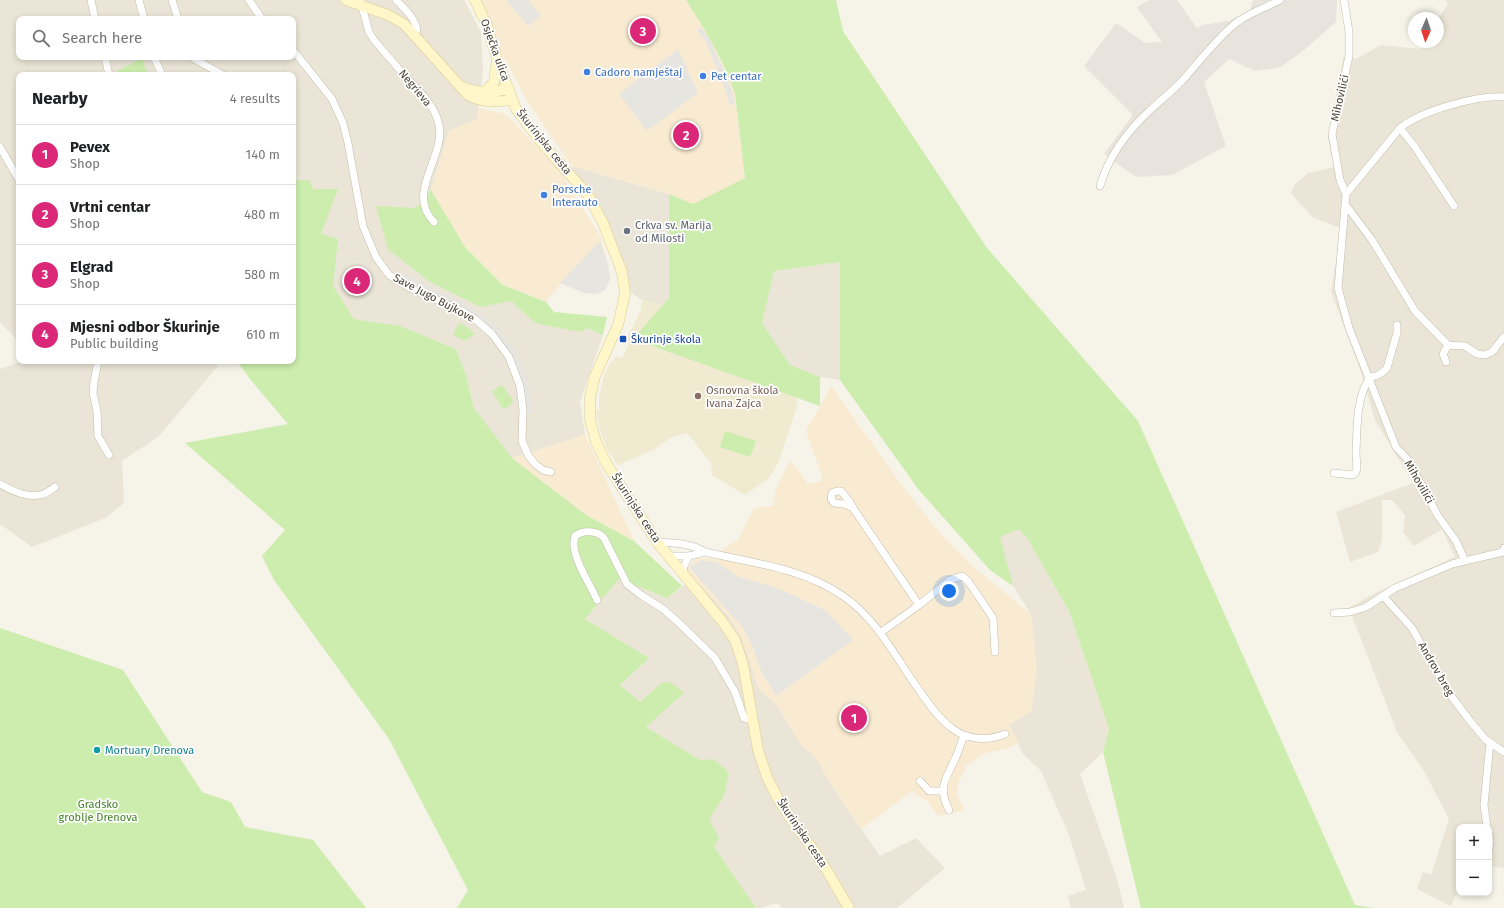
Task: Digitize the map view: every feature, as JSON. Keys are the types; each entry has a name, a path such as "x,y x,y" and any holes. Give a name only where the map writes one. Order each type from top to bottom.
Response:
{"street":[{"path":"91,0 95,16"},
{"path":"140,0 143,16"},
{"path":"172,0 177,16"},
{"path":"249,0 260,16"},
{"path":"346,0 361,3 394,18 414,34 468,95 475,99 494,102 512,100"},
{"path":"396,0 411,16 416,25 417,30 414,34"},
{"name":"Osječka ulica","path":"475,0 487,25 497,59 512,100"},
{"path":"1100,186 1104,173 1124,139 1147,113 1169,94 1236,23 1253,12 1280,0"},
{"name":"Mihovilići","path":"1344,0 1349,32 1349,56 1332,134 1340,180 1346,194 1338,288 1349,328 1396,447 1408,460 1438,516 1456,540 1465,561"},
{"name":"Negrieva","path":"361,3 369,32 374,40 426,100 439,122 440,136 424,188 426,212 434,222"},
{"name":"Save Jugo Bujkove","path":"296,54 332,99 342,123 348,143 363,226 376,258 389,275 410,288 462,311 476,320 492,334 509,357 520,386 523,410 522,440 528,455 535,464 543,470 551,472"},
{"path":"485,92 494,82 497,59"},
{"path":"106,60 108,72"},
{"path":"155,60 161,72"},
{"path":"196,60 218,72"},
{"path":"460,85 476,92 509,90"},
{"path":"1346,194 1400,128 1408,122 1419,116 1446,107 1492,96 1504,97"},
{"name":"Škurinjska cesta","path":"512,100 516,109 530,128 588,195 603,223 622,272 625,293 618,325 595,376 590,397 590,420 596,442 606,463 657,542 722,621 735,640 743,664 762,764 778,799 820,859 850,908"},
{"path":"1400,128 1424,159 1454,206"},
{"path":"0,147 16,175"},
{"path":"1345,204 1372,240 1415,311 1448,345 1465,346 1477,354 1485,355 1492,352 1504,337"},
{"path":"1334,473 1353,475 1356,472 1359,417 1362,394 1369,378 1384,372 1387,368 1397,333 1397,325"},
{"path":"1446,362 1443,354 1448,345"},
{"path":"97,364 93,393 97,411 98,436 110,456"},
{"path":"0,484 8,489 34,495 43,494 55,487"},
{"path":"853,508 919,605"},
{"path":"597,600 575,554 574,540 578,534 582,532 597,533 601,535 627,584 678,622 714,658 735,692 744,718 753,720"},
{"path":"657,542 678,543 701,549 705,552 789,571 823,584 845,597 856,606 880,633 936,713 954,730 974,738 986,739 1005,734"},
{"path":"668,556 689,556 705,552"},
{"path":"1334,613 1350,612 1366,607 1395,588 1452,564 1504,552"},
{"path":"683,574 684,566 689,556"},
{"path":"880,633 919,605 950,580 962,576 968,581 993,618 994,652"},
{"name":"Androv breg","path":"1383,596 1412,628 1448,692 1470,722 1485,739 1504,752"},
{"path":"949,810 944,797 944,783 955,760 964,735"},
{"path":"1487,824 1484,805 1490,742"},
{"path":"920,781 929,791 944,791"}],"shaded area":[{"path":"0,0 464,0 481,32 483,70 477,119 449,131 431,190 416,208 481,307 511,301 535,323 587,327 603,335 580,402 585,435 512,458 474,408 466,376 456,349 400,326 354,319 333,286 321,234 337,189 314,189 309,180 296,180 296,72 147,72 142,60 296,60 296,16 16,16 16,60 137,60 118,72 16,72 16,339 0,322"},
{"path":"478,0 686,0 712,41 732,84 735,94 745,178 693,204 669,194 572,166 529,104 502,54"},
{"path":"528,0 541,16 528,26 507,1"},
{"path":"1149,0 1177,0 1197,28 1203,25 1229,21 1250,10 1253,0 1337,0 1336,22 1304,50 1281,67 1255,71 1229,59 1204,82 1226,146 1172,175 1136,177 1104,154 1133,115 1084,66 1116,23 1145,43 1162,42 1137,7"},
{"path":"1445,0 1504,0 1504,868 1492,866 1492,824 1456,824 1456,895 1451,906 1417,889 1423,872 1431,875 1449,819 1424,771 1397,732 1349,608 1377,592 1455,557 1442,529 1414,546 1403,532 1405,515 1392,500 1382,500 1382,539 1378,552 1350,562 1336,512 1413,483 1375,420 1362,375 1331,292 1340,228 1312,217 1291,193 1295,184 1308,173 1334,167 1328,137 1338,98 1343,57 1356,59 1381,45 1420,49 1444,48 1444,12 1443,12 1448,3"},
{"path":"701,27 710,40 730,85 735,104 730,105 706,42 697,30"},
{"path":"678,49 698,93 647,131 619,94"},
{"path":"478,108 506,114 561,173 600,236 608,264 610,280 605,290 596,294 584,293 561,283 546,302 503,285 464,246 431,190 449,131 477,119"},
{"path":"572,166 669,194 669,298 661,307 658,304 642,300 630,292"},
{"path":"600,241 608,264 610,280 605,290 596,294 584,293 560,283"},
{"path":"840,262 840,380 820,377 790,365 762,323 774,271"},
{"path":"406,274 469,306 494,324 505,336 515,350 522,365 528,385 533,414 527,414 522,382 509,353 500,338 488,326 460,307 408,281 404,278"},
{"name":"Osnovna škola Ivana Zajca","path":"642,300 658,304 666,312 796,393 797,406 778,463 769,478 745,495 712,475 711,463 687,433 672,437 653,450 618,465 606,448 596,412 599,409 599,398 604,375 610,363 617,356 622,358 629,344 625,342 641,310"},
{"path":"16,364 217,364 218,366 159,436 122,461 124,503 105,518 32,547 0,524 0,369"},
{"path":"831,386 904,488 941,534 976,569 1031,614 1037,670 1031,711 1009,725 1019,743 1005,749 986,753 966,766 958,784 957,794 964,810 938,816 927,801 912,791 861,829 814,755 802,746 777,705 759,689 741,636 728,615 687,572 687,569 697,558 718,560 723,548 737,541 754,508 773,506 776,489 790,460 808,484 821,481 822,476 806,431"},
{"path":"585,435 634,541 586,515 512,458"},
{"path":"1019,529 1027,538 1069,611 1109,729 1103,752 1080,774 1117,879 1124,908 1071,908 1068,896 1086,890 1069,835 1041,771 1023,754 1009,725 1031,711 1037,670 1031,614 1013,586 999,537"},
{"path":"701,560 716,562 737,576 779,589 823,609 853,640 776,696 762,673 752,645 743,628 689,567"},
{"path":"694,578 728,615 741,636 759,689 777,705 802,746 814,755 838,795 880,856 916,838 945,868 897,908 782,908 778,903 756,908 714,847 719,838 708,819 724,796 729,773 714,759 700,760 646,727 684,693 661,683 640,702 620,685 649,658 585,619 619,579 667,598"}],"green space":[{"path":"686,0 836,0 843,31 987,248 1138,421 1355,905 1374,908 1141,908 1103,752 1109,729 1069,611 1027,538 1019,529 1000,537 1013,586 990,570 919,490 840,380 840,262 774,271 762,323 790,365 820,377 820,406 633,339 669,298 669,194 693,204 745,178 735,94 731,81 720,57"},
{"path":"138,60 143,60 147,72 118,72"},
{"path":"296,180 309,180 314,189 338,189 321,234 338,239 333,286 354,319 400,326 456,349 466,376 474,408 512,458 586,515 634,541 682,586 667,598 619,579 585,619 649,658 620,685 640,702 661,683 670,682 684,693 646,727 700,760 714,759 729,773 724,796 709,819 719,838 714,847 756,908 457,908 468,890 389,739 274,580 262,556 285,530 185,443 288,424 239,364 296,364"},
{"path":"431,190 465,247 503,285 546,302 554,312 607,317 603,335 587,328 580,332 535,323 511,301 481,307 430,282 388,249 376,206 416,208"},
{"path":"459,323 470,329 475,334 464,341 453,335"},
{"path":"502,385 513,400 512,403 504,410 492,391"},
{"path":"725,431 756,441 750,457 720,447"},
{"name":"Gradsko groblje Drenova","path":"0,628 123,670 202,792 231,802 245,827 313,840 366,908 0,908"}],"place":[{"name":"Elgrad","path":"643,31"},
{"name":"Cadoro namještaj","path":"587,72"},
{"name":"Pet centar","path":"703,76"},
{"name":"Vrtni centar","path":"686,135"},
{"name":"Porsche Interauto","path":"544,195"},
{"name":"Crkva sv. Marija od Milosti","path":"627,231"},
{"name":"Mjesni odbor Škurinje","path":"357,281"},
{"name":"Škurinje škola","path":"623,339"},
{"name":"Osnovna škola Ivana Zajca","path":"698,396"},
{"name":"Pevex","path":"854,718"},
{"name":"Mortuary Drenova","path":"97,750"}]}
